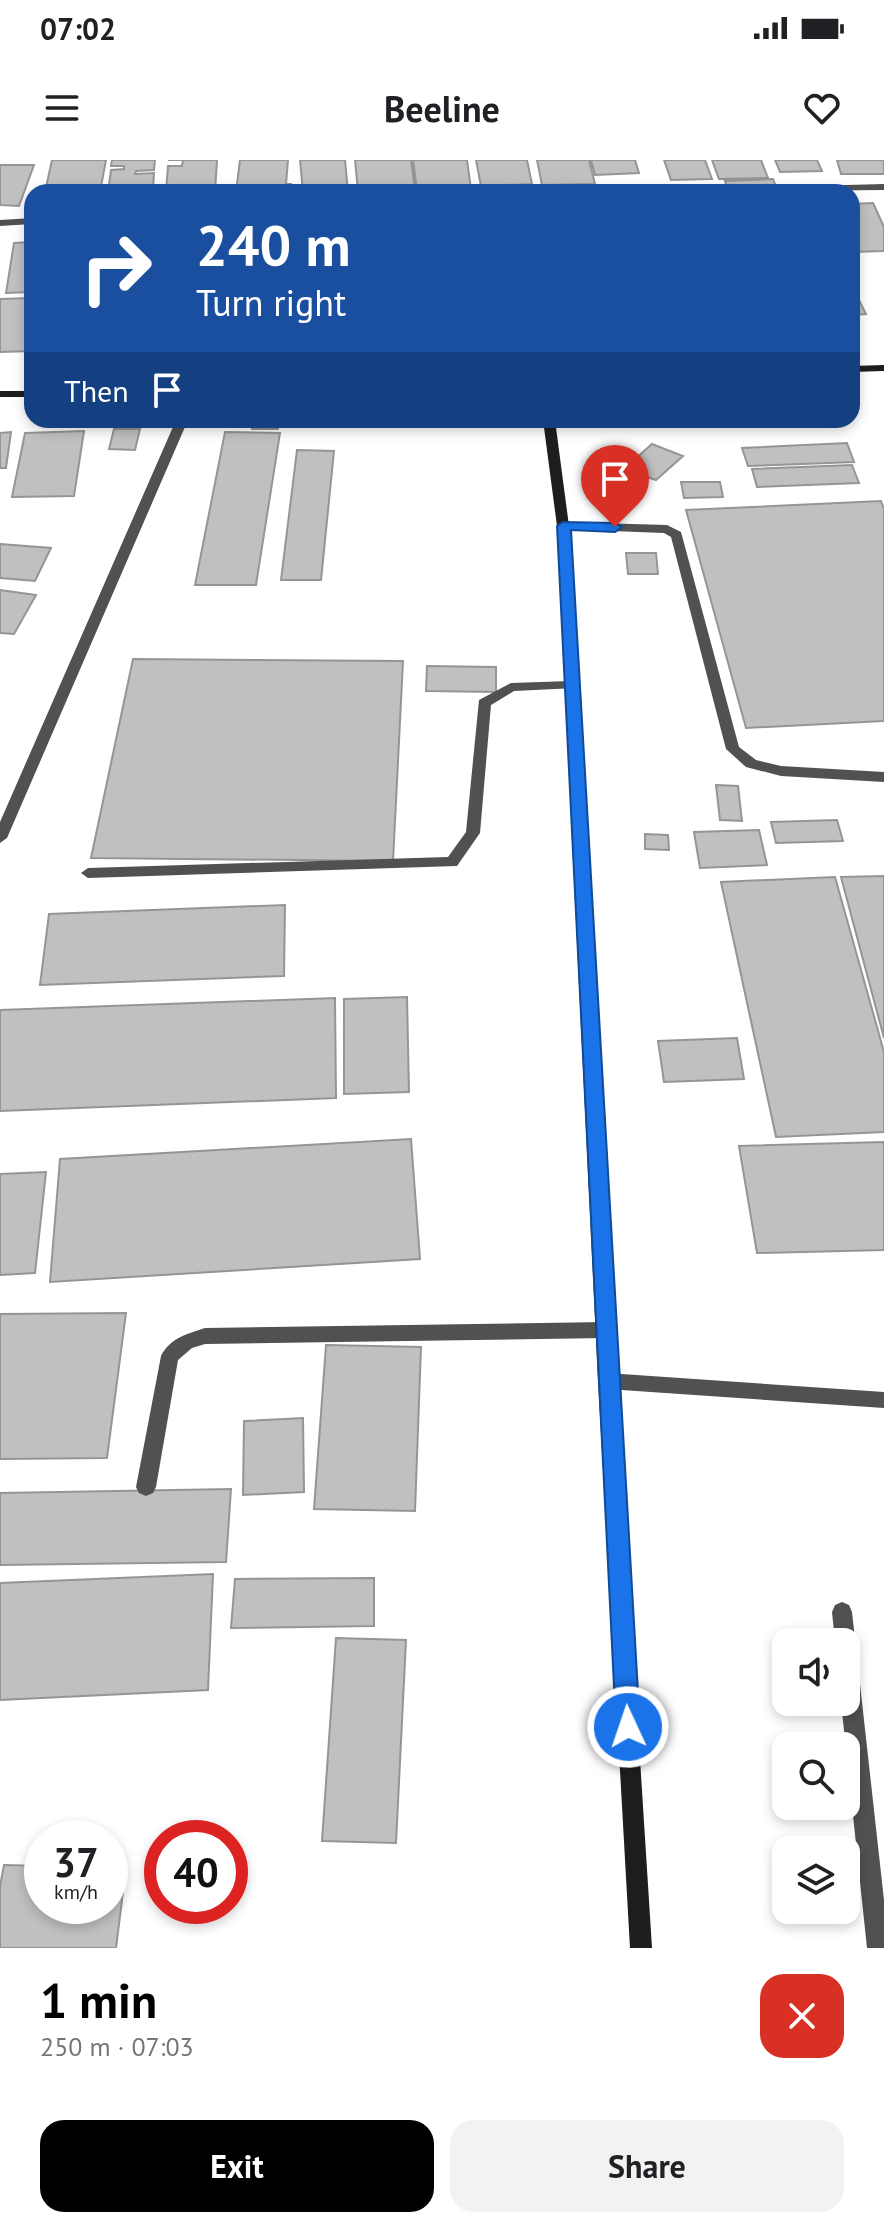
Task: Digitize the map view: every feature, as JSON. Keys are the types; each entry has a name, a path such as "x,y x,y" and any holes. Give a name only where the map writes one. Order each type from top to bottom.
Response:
{"street":[{"path":"860,188 884,187"},
{"path":"0,223 24,222"},
{"path":"860,369 884,368"},
{"path":"860,379 884,378"},
{"path":"0,384 24,384"},
{"path":"0,394 24,394"},
{"path":"0,838 179,428"},
{"path":"550,428 563,526 607,1381 641,1948"},
{"path":"563,526 667,529 677,535 733,749 751,764 781,771 884,777"},
{"path":"88,873 452,862 473,833 484,703 511,687 571,685"},
{"path":"146,1487 170,1356 186,1342 205,1336 605,1330"},
{"path":"607,1381 884,1400"},
{"path":"842,1612 844,1628"},
{"path":"853,1716 878,1948"}],"building":[{"path":"52,160 106,160 102,184 47,184"},
{"path":"112,160 155,160 154,170 136,171 135,174 154,173 153,184 109,184 111,170 124,169 124,166 111,166"},
{"path":"183,160 217,160 216,184 167,184 168,166 182,166"},
{"path":"240,160 288,160 286,184 237,184"},
{"path":"300,160 345,160 347,184 302,184"},
{"path":"355,160 411,160 414,184 357,184"},
{"path":"413,160 467,160 470,184 416,184"},
{"path":"476,160 527,160 532,184 481,184"},
{"path":"537,160 589,160 595,184 542,184"},
{"path":"591,160 635,160 639,173 595,175"},
{"path":"664,160 705,160 712,179 671,180"},
{"path":"712,160 761,160 768,178 719,179"},
{"path":"775,160 817,160 822,171 780,172"},
{"path":"837,160 884,160 884,174 841,174"},
{"path":"0,165 34,165 27,184 24,184 19,206 0,205"},
{"path":"773,179 775,184 726,184 725,181"},
{"path":"873,203 884,227 884,251 860,252 860,204"},
{"path":"24,242 24,292 6,293 14,243"},
{"path":"24,298 24,351 0,352 0,299"},
{"path":"114,429 140,429 135,450 109,449"},
{"path":"84,431 74,496 12,497 25,433"},
{"path":"11,432 6,468 0,468 0,433"},
{"path":"225,432 280,433 256,585 195,585"},
{"path":"847,443 854,462 748,466 742,448"},
{"path":"652,444 683,456 656,480 624,469"},
{"path":"297,450 334,451 321,580 281,580"},
{"path":"852,465 859,483 757,487 752,469"},
{"path":"681,482 720,482 723,497 684,498"},
{"path":"881,501 884,509 884,721 746,728 686,510"},
{"path":"0,544 51,548 35,581 0,578"},
{"path":"626,553 656,553 658,574 628,574"},
{"path":"0,590 36,595 14,634 0,633"},
{"path":"133,659 403,661 393,861 91,858"},
{"path":"427,666 496,667 496,692 426,691"},
{"path":"716,785 738,786 742,821 720,820"},
{"path":"837,820 843,841 776,843 771,822"},
{"path":"759,830 767,865 700,868 694,832"},
{"path":"645,834 668,835 669,850 645,849"},
{"path":"884,876 884,1038 841,877"},
{"path":"835,877 884,1052 884,1132 776,1137 721,882"},
{"path":"285,905 284,976 40,985 49,914"},
{"path":"407,997 409,1092 344,1094 344,999"},
{"path":"335,998 336,1098 0,1111 0,1010"},
{"path":"737,1038 744,1079 664,1082 658,1041"},
{"path":"411,1139 420,1259 50,1282 60,1159"},
{"path":"884,1142 884,1250 757,1253 739,1146"},
{"path":"46,1172 35,1273 0,1275 0,1174"},
{"path":"126,1313 107,1458 0,1459 0,1314"},
{"path":"326,1345 421,1347 415,1511 314,1509"},
{"path":"303,1418 304,1492 243,1495 244,1421"},
{"path":"231,1489 226,1562 0,1565 0,1493"},
{"path":"213,1574 208,1690 0,1700 0,1583"},
{"path":"374,1578 374,1626 231,1628 235,1579"},
{"path":"336,1638 406,1640 396,1843 322,1841"},
{"path":"4,1865 24,1866 24,1924 119,1924 116,1948 0,1948 0,1886"}],"route":[{"path":"615,527 563,526 628,1727"}]}
